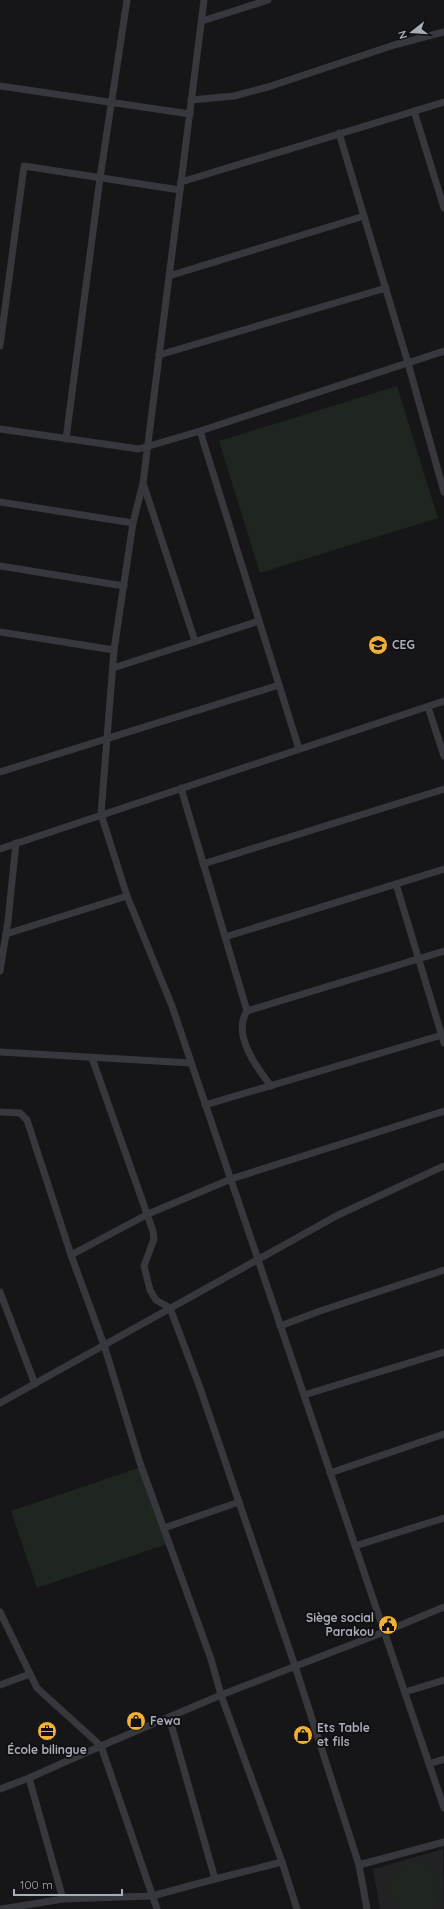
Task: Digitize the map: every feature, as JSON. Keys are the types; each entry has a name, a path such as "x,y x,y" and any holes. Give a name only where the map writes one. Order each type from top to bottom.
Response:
{"street":[{"path":"66,439 100,178 127,0"},
{"path":"204,0 143,484 133,523 114,650 101,814 127,896 172,1006 444,1808"},
{"path":"202,21 268,0"},
{"path":"192,100 234,96 268,87 394,45 444,32"},
{"path":"0,86 190,114"},
{"path":"181,182 444,102"},
{"path":"414,111 444,208"},
{"path":"339,134 408,363 444,492"},
{"path":"0,346 24,166 180,190"},
{"path":"169,276 364,216"},
{"path":"159,355 386,288"},
{"path":"0,429 139,449 200,431 444,351"},
{"path":"200,431 299,749"},
{"path":"143,484 195,641"},
{"path":"0,502 133,523"},
{"path":"0,566 124,586"},
{"path":"112,668 259,621"},
{"path":"0,632 114,650"},
{"path":"0,772 279,685"},
{"path":"0,849 101,814 444,701"},
{"path":"428,707 444,756"},
{"path":"181,788 247,1010 241,1024 243,1036 257,1066 272,1086"},
{"path":"203,864 444,789"},
{"path":"0,971 6,934 16,843"},
{"path":"225,937 444,869"},
{"path":"396,884 444,1043"},
{"path":"6,934 127,896"},
{"path":"247,1010 444,951"},
{"path":"205,1104 272,1086 442,1034"},
{"path":"0,1052 191,1063"},
{"path":"92,1058 153,1230 154,1239 144,1266 150,1290 156,1300 170,1308 200,1385 295,1666 359,1865 367,1909"},
{"path":"71,1255 148,1214 231,1179 444,1111"},
{"path":"0,1112 20,1113 27,1120 71,1255 104,1345 140,1463 211,1659 222,1695 282,1862 297,1909"},
{"path":"0,1403 338,1215 444,1166"},
{"path":"280,1326 320,1311 444,1270"},
{"path":"0,1292 35,1384"},
{"path":"304,1394 444,1352"},
{"path":"330,1473 444,1434"},
{"path":"164,1528 239,1502"},
{"path":"355,1546 444,1518"},
{"path":"0,1789 222,1695 384,1632 444,1606"},
{"path":"0,1612 37,1688 101,1746 152,1896 158,1909"},
{"path":"0,1685 30,1674"},
{"path":"405,1692 444,1680"},
{"path":"169,1717 215,1878"},
{"path":"429,1764 444,1760"},
{"path":"28,1778 63,1899"},
{"path":"359,1865 444,1842"},
{"path":"2,1909 63,1899 152,1896 215,1878 282,1862"}],"shaded area":[{"path":"397,386 438,518 260,573 219,441"},
{"path":"141,1467 167,1544 37,1588 11,1511"},
{"path":"443,1849 444,1909 380,1909 373,1869"},
{"path":"413,1862 422,1863 429,1867 437,1878 438,1893 433,1909 400,1909 394,1902 391,1895 391,1881 394,1875 398,1870"}],"place":[{"name":"CEG","path":"378,645"},
{"name":"Siège social Parakou","path":"388,1625"},
{"name":"Fewa","path":"136,1721"},
{"name":"École bilingue","path":"47,1731"},
{"name":"Ets Table et fils","path":"303,1735"}]}
